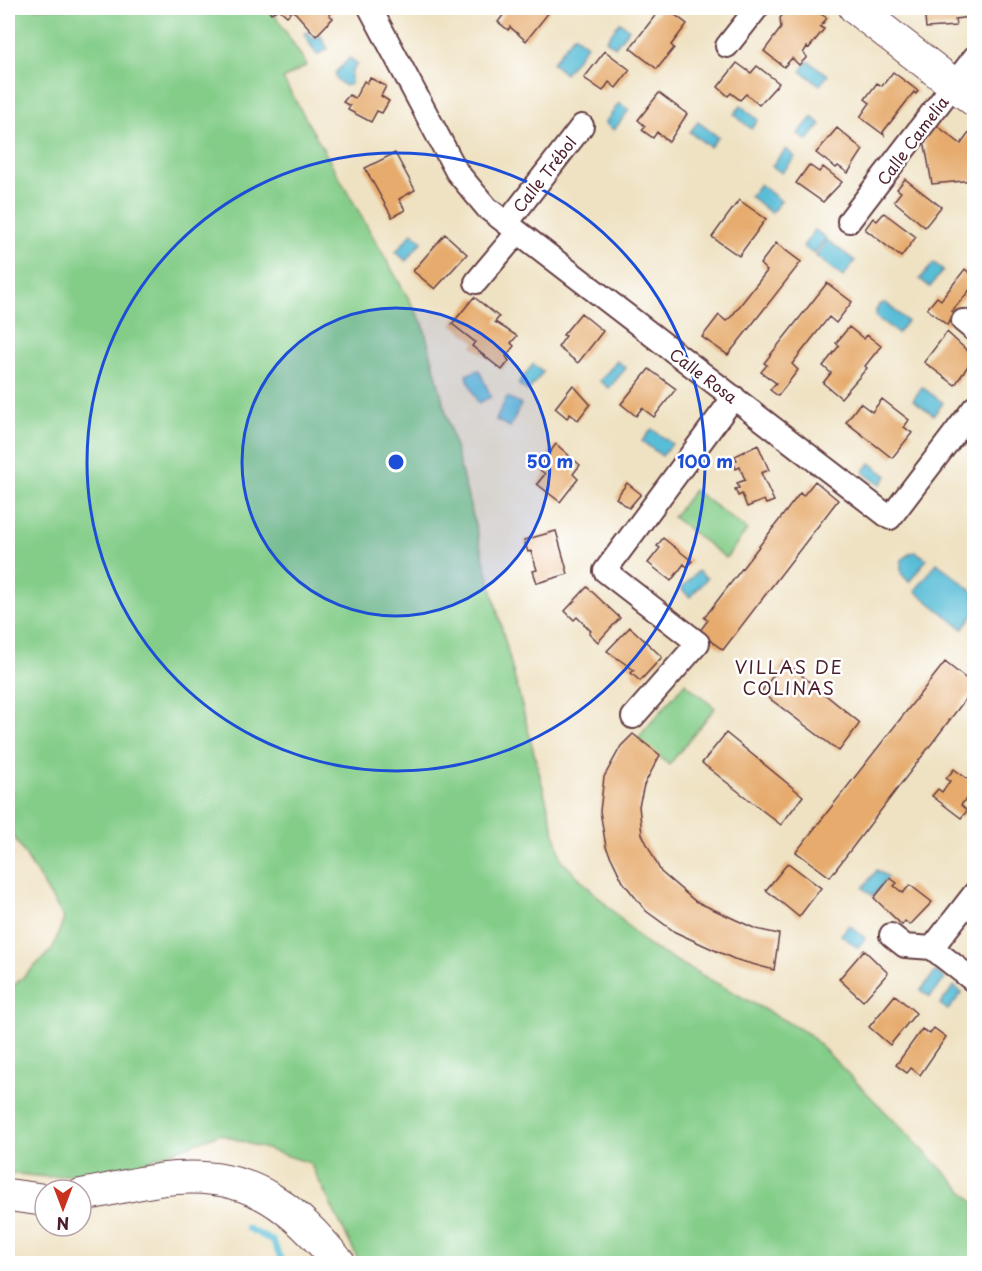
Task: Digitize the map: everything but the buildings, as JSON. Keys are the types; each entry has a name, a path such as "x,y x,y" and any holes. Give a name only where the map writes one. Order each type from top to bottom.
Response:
{"street":[{"name":"Calle Rosa","path":"370,8 457,172 487,208 890,518 972,415"},
{"path":"727,46 757,8"},
{"path":"855,8 964,92"},
{"name":"Calle Camelia","path":"849,221 964,92 975,58"},
{"name":"Calle Trébol","path":"512,227 582,126"},
{"path":"476,282 512,227"},
{"path":"633,717 698,643 605,571 734,397"},
{"path":"932,948 975,894"},
{"path":"891,935 905,946 932,948 975,981"},
{"path":"93,1193 177,1178 205,1178 233,1183 262,1193 287,1208 310,1227 340,1263"},
{"path":"8,1196 33,1199"}],"green space":[{"path":"8,8 267,8 271,13 273,12 307,65 283,79 423,324 562,861 647,945 809,1034 974,1202 974,1263 360,1263 310,1163 219,1134 126,1169 47,1177 8,1173 8,991 52,950 64,918 8,827"},
{"path":"694,490 747,530 726,558 673,517"},
{"path":"685,683 715,708 669,765 638,738"}],"water":[{"path":"620,22 629,29 615,47 606,40"},
{"path":"307,32 315,39 320,35 328,49 317,55 304,34"},
{"path":"574,35 587,45 565,74 552,63"},
{"path":"350,58 357,64 351,73 351,84 345,86 337,80 335,73"},
{"path":"808,61 828,75 820,85 801,71"},
{"path":"619,103 629,110 614,130 605,123"},
{"path":"741,106 758,120 751,129 734,114"},
{"path":"812,117 821,124 807,141 798,134"},
{"path":"698,122 718,137 710,147 690,132"},
{"path":"786,149 795,157 782,173 772,166"},
{"path":"760,184 781,201 771,213 750,196"},
{"path":"815,230 826,238 814,254 803,246"},
{"path":"412,233 422,241 406,261 396,252"},
{"path":"827,240 855,261 843,277 816,256"},
{"path":"934,263 943,270 930,287 920,279"},
{"path":"886,303 907,321 898,333 876,317 876,310 880,304"},
{"path":"617,361 626,368 609,388 600,381"},
{"path":"533,364 543,372 528,391 518,384"},
{"path":"479,370 491,397 478,403 466,375"},
{"path":"922,387 943,403 934,415 913,400"},
{"path":"507,397 521,404 510,427 496,420"},
{"path":"652,429 672,444 662,456 642,441"},
{"path":"870,463 887,476 880,485 863,472"},
{"path":"916,552 927,559 909,582 901,573 901,561 910,553"},
{"path":"937,563 974,592 974,614 963,629 915,591"},
{"path":"698,571 707,578 690,597 681,589"},
{"path":"877,870 888,877 873,896 863,888"},
{"path":"849,925 865,938 858,948 841,935"},
{"path":"936,971 945,979 930,997 921,990"},
{"path":"954,986 962,993 948,1010 940,1004"}],"waterway":[{"path":"247,1228 273,1241 283,1264"}],"district":[{"name":"VILLAS DE COLINAS","path":"789,676"}]}
